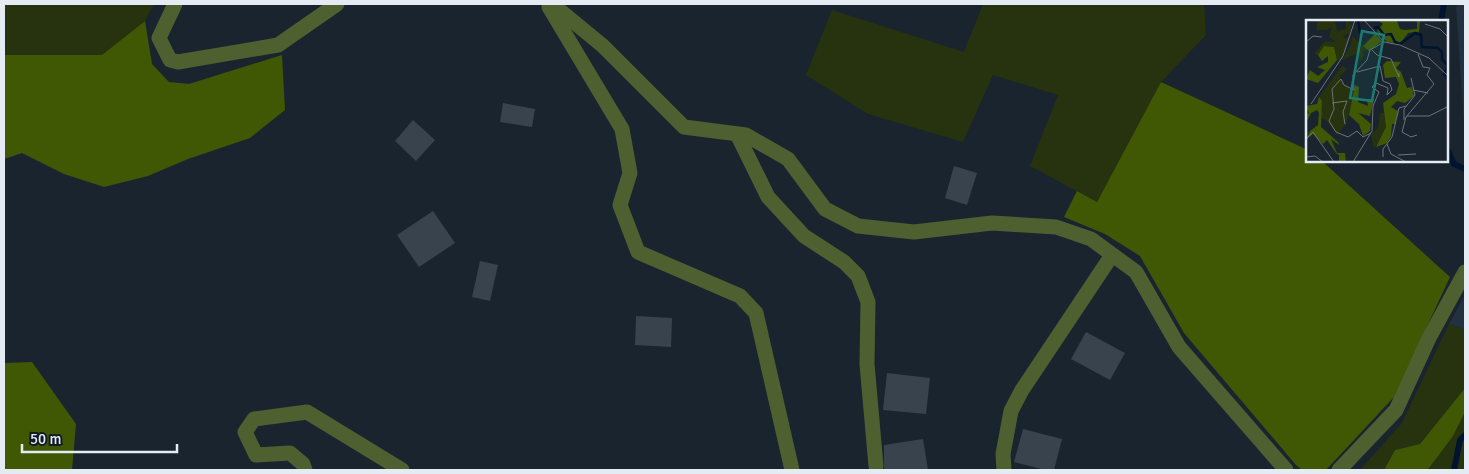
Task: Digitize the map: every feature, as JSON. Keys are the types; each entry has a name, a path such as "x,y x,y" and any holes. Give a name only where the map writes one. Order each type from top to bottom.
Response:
{"street":[{"path":"175,4 159,38 170,60 178,62 278,45 336,4"},
{"path":"548,4 622,129 630,174 620,205 638,252 740,296 756,313 792,470"},
{"path":"552,4 603,46 684,126 746,135 788,159 825,208 858,226 914,232 992,223 1056,227 1092,239 1136,272 1179,346 1286,470"},
{"path":"737,134 768,197 804,236 844,262 858,276 868,302 867,364 876,466"},
{"path":"1004,470 1003,454 1011,411 1022,390 1112,255"},
{"path":"1339,470 1396,410 1429,338 1465,272"},
{"path":"305,470 304,464 290,453 256,455 245,432 254,419 307,412 402,470"}],"shaded area":[{"path":"1458,4 1465,4 1465,138 1456,7"},
{"path":"1465,295 1465,330 1449,324"}],"green space":[{"path":"4,4 154,4 145,21 102,55 4,55"},
{"path":"983,4 1204,4 1206,35 1161,82 1097,202 1030,166 1058,95 993,75 963,142 868,114 806,75 832,10 964,52"},
{"path":"145,21 152,64 169,82 189,84 282,55 285,110 250,138 188,159 148,176 104,187 64,174 22,153 4,159 4,55 102,55"},
{"path":"1161,82 1306,149 1306,162 1323,162 1450,277 1394,397 1326,470 1302,470 1184,333 1140,256 1105,234 1064,217 1077,191 1097,202"},
{"path":"1449,324 1465,330 1465,388 1420,444 1395,450 1384,470 1360,470 1402,423"},
{"path":"32,362 76,424 72,470 4,470 4,363"},
{"path":"1465,388 1465,412 1453,436 1429,468 1426,470 1384,470 1395,450 1420,444"},
{"path":"1465,412 1465,470 1426,470 1453,436"}],"building":[{"path":"503,103 535,109 532,127 500,122"},
{"path":"413,120 435,140 416,161 395,141"},
{"path":"954,166 977,173 967,205 945,198"},
{"path":"433,211 455,243 419,267 397,235"},
{"path":"480,261 498,265 490,301 472,297"},
{"path":"636,316 672,318 671,347 635,345"},
{"path":"1086,332 1125,353 1110,380 1071,359"},
{"path":"887,373 930,378 926,414 883,410"},
{"path":"1023,429 1062,439 1054,470 1045,470 1014,462"},
{"path":"923,439 928,470 884,470 884,445"}],"waterway":[{"path":"1441,20 1444,4"},
{"path":"1449,153 1454,164 1465,169"},
{"path":"1454,470 1460,440 1465,435"}]}
